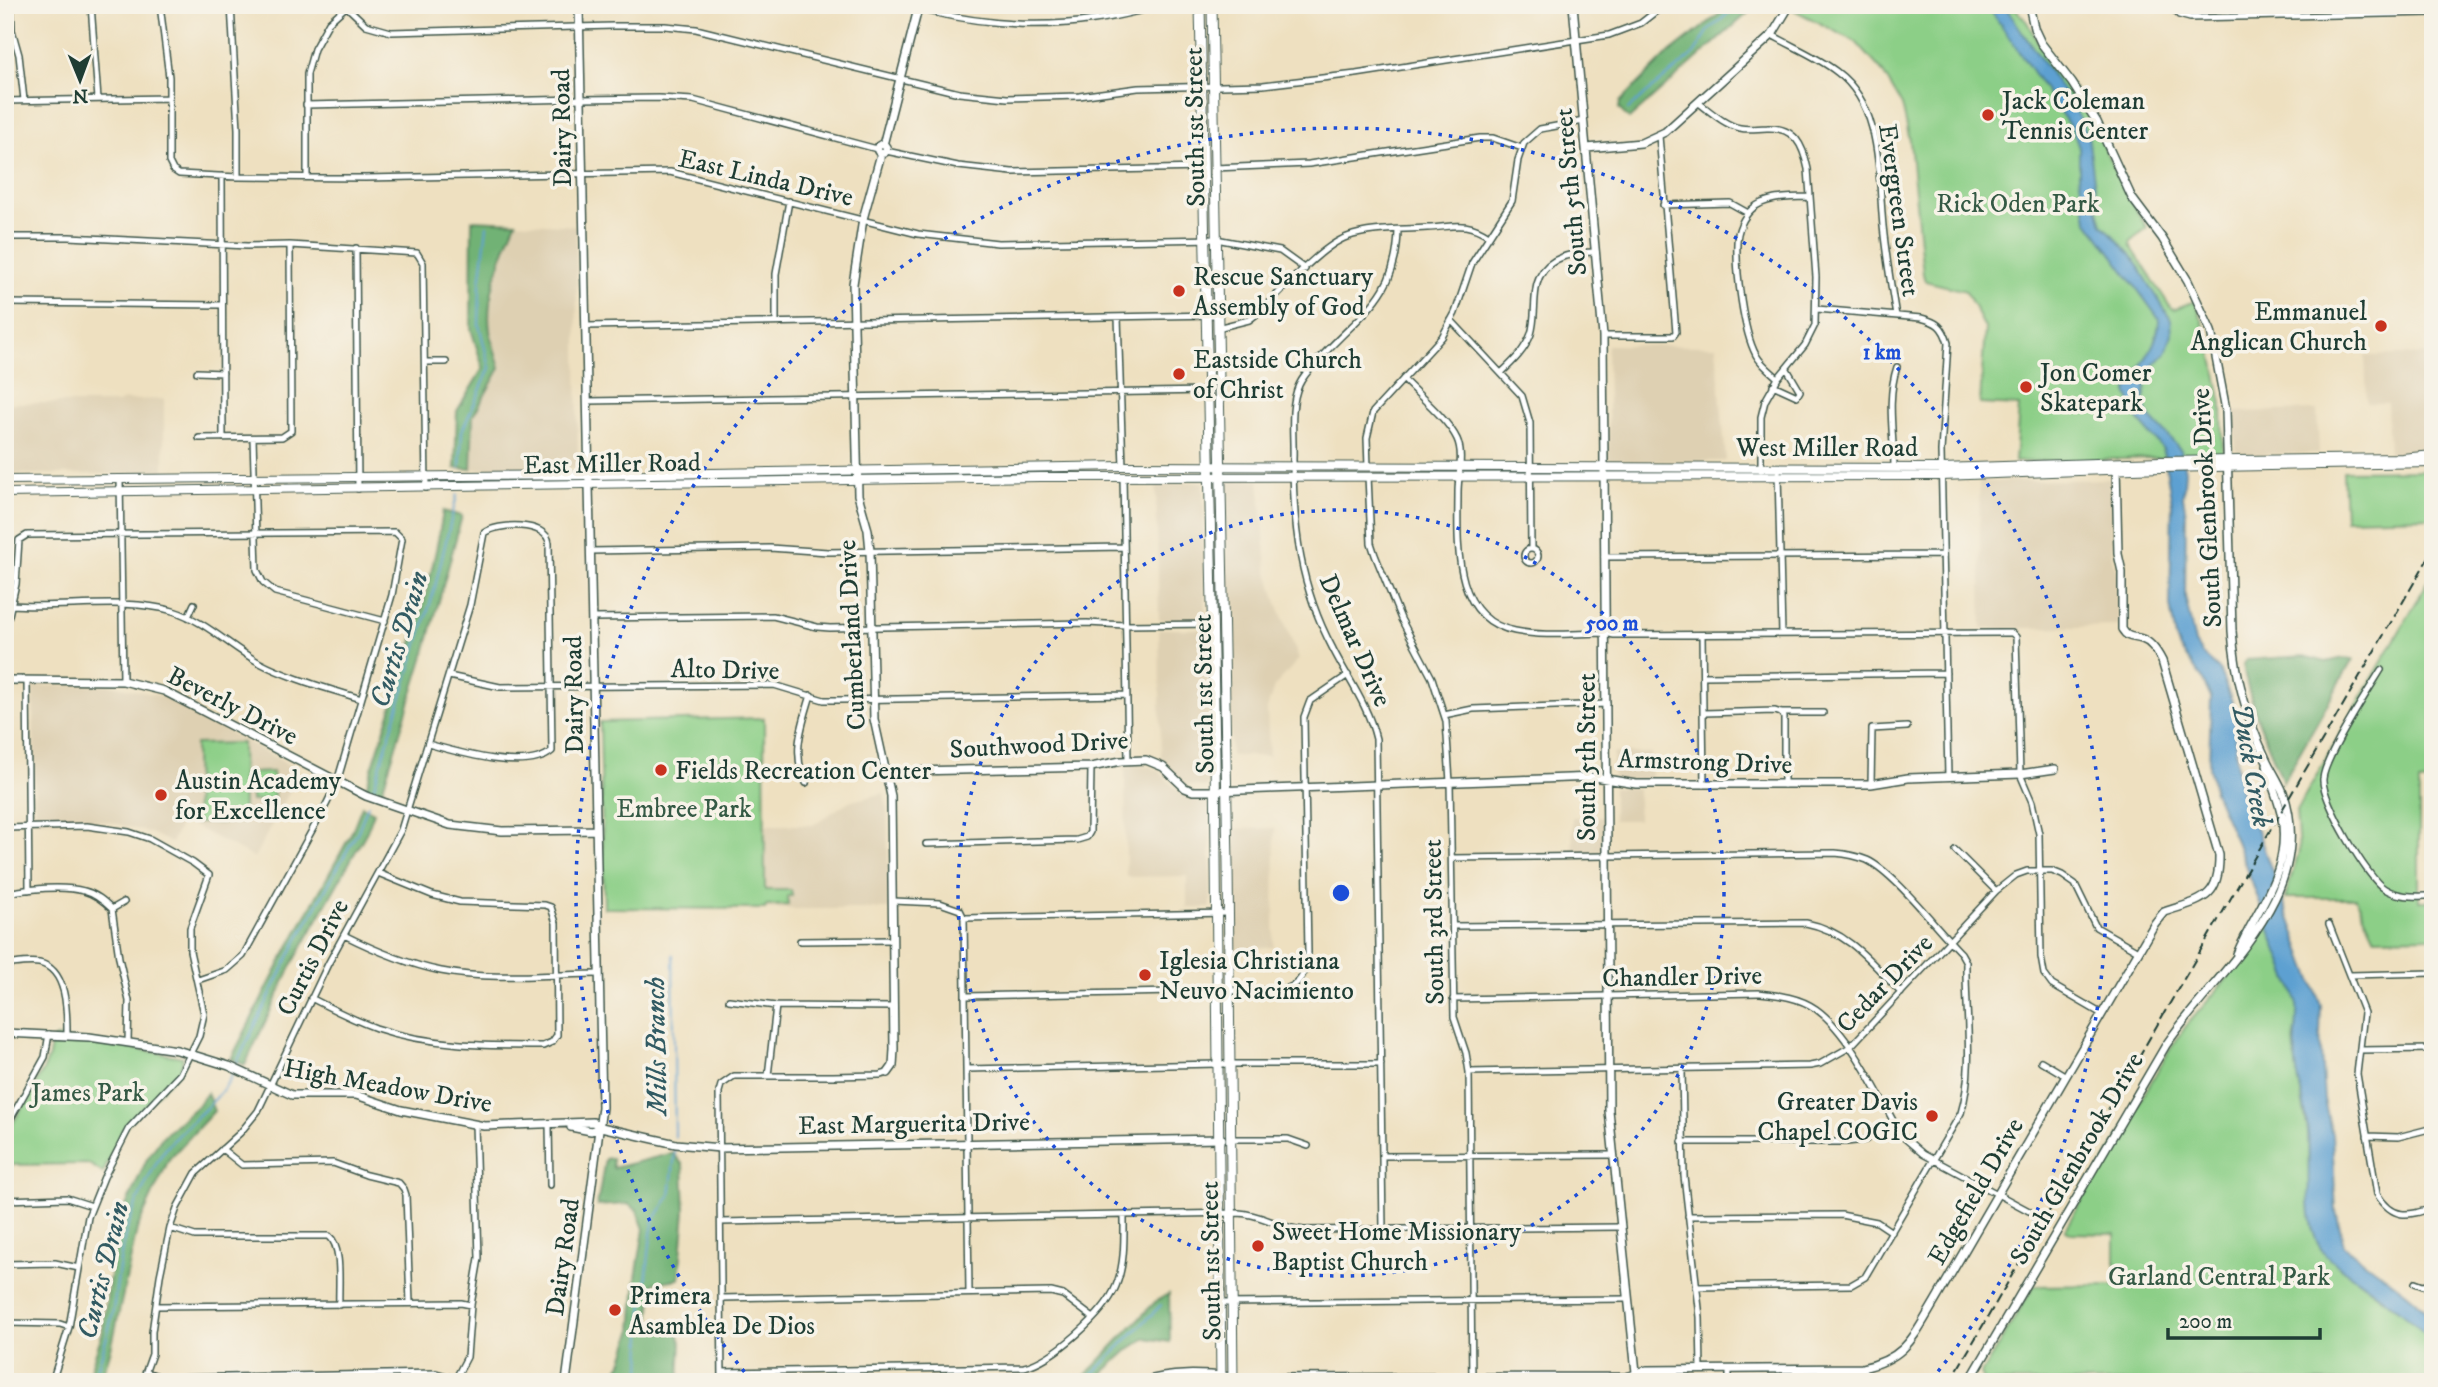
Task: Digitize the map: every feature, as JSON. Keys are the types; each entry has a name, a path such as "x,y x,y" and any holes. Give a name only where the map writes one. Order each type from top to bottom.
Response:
{"main road":[{"name":"South 1st Street","path":"1200,5 1215,791 1221,1379"},
{"name":"South 1st Street","path":"1212,5 1225,708 1233,1379"},
{"name":"West Miller Road","path":"2227,464 2433,455"},
{"name":"West Miller Road","path":"1220,471 1779,474 2197,464 2433,463"},
{"name":"West Miller Road","path":"1779,474 1894,468 1942,472"},
{"name":"East Miller Road","path":"5,480 358,475 718,477 1220,471"},
{"name":"East Miller Road","path":"5,493 589,485 718,477"},
{"path":"1210,539 1221,539"},
{"path":"1213,708 1225,708"}],"street":[{"path":"11,5 12,30 19,55 24,100"},
{"path":"91,5 98,99"},
{"path":"5,101 168,98 169,77 160,5"},
{"path":"230,5 237,104 238,177"},
{"name":"Dairy Road","path":"566,1382 602,1107 579,5"},
{"path":"902,5 918,7 937,15 994,24 1049,25 1097,20 1168,5"},
{"name":"South 5th Street","path":"1573,5 1603,336 1609,1111 1636,1378"},
{"path":"307,177 307,74 314,49 329,22 347,6 366,25 391,32 664,26 696,29 899,80 959,93 1007,98 1079,96 1138,88 1263,85 1356,74 1609,35 1640,23 1664,5"},
{"path":"1587,148 1642,143 1659,136 1772,35 1790,5"},
{"name":"South Glenbrook Drive","path":"2029,5 2034,28 2041,43 2072,83 2097,122 2132,198 2162,238 2210,327 2224,392 2233,648 2242,695 2266,760 2282,817 2280,864 2252,931"},
{"path":"2169,5 2179,15 2190,18 2433,13"},
{"name":"Cumberland Drive","path":"888,1073 893,1066 894,1049 891,796 876,732 873,700 870,551 868,530 859,504 857,475 853,284 863,219 918,7"},
{"name":"Evergreen Street","path":"1772,35 1838,72 1864,104 1877,156 1888,267 1896,316 1936,321 1944,329 1948,343 1941,451 1948,777"},
{"name":"East Linda Drive","path":"168,98 169,162 179,174 307,177 670,172 918,234 998,243 1216,239 1280,251 1305,269"},
{"path":"306,105 581,99 692,100 882,150 958,166 1012,172 1309,163 1480,138 1493,138 1522,148 1540,129 1584,121"},
{"path":"1699,103 1735,127 1777,128 1787,131 1798,138 1808,169 1817,309 1812,334 1773,385 1765,401 1761,417 1761,473"},
{"path":"1603,336 1673,336 1676,332 1659,136"},
{"name":"South 3rd Street","path":"1472,1379 1469,1072 1466,1054 1456,1028 1453,999 1449,752 1444,715 1432,678 1401,619 1371,543 1367,438 1373,412 1430,353 1455,313 1472,263 1512,201 1522,148"},
{"path":"222,176 223,438"},
{"path":"1778,378 1757,358 1748,339 1737,241 1741,225 1748,213 1763,202 1809,197"},
{"path":"776,322 776,274 789,201"},
{"path":"1663,205 1730,203 1748,213"},
{"path":"1217,328 1248,320 1327,249 1346,237 1398,230 1474,226 1489,236"},
{"name":"Delmar Drive","path":"1383,1229 1376,739 1373,726 1333,650 1308,592 1297,540 1294,407 1298,387 1306,373 1388,285 1396,260 1398,230"},
{"path":"5,237 356,247 418,253 423,263 426,488"},
{"path":"199,438 253,438 287,435 291,431 290,245"},
{"path":"356,247 358,489"},
{"path":"1501,373 1519,356 1532,331 1537,283 1541,275 1563,256 1574,252 1596,252"},
{"path":"5,303 222,305"},
{"path":"1817,309 1896,316"},
{"path":"586,326 1217,315"},
{"path":"1118,317 1128,760"},
{"path":"1451,320 1522,396 1527,408 1530,423 1531,549"},
{"path":"425,362 446,362"},
{"path":"1894,468 1890,421 1894,379 1898,367"},
{"path":"1773,385 1797,396 1800,391 1787,369"},
{"path":"197,372 223,373"},
{"path":"1403,379 1450,428 1459,447 1459,568 1472,600 1491,623 1516,631 1614,635 2012,633 2017,644 2020,774 2036,815 2039,834 2041,957 2044,974 2052,985 2102,1014"},
{"path":"587,401 1219,391"},
{"path":"253,438 257,570 263,582 275,592 385,621"},
{"name":"Edgefield Drive","path":"1233,1379 1636,1378 1647,1370 1862,1368 1879,1365 1896,1357 1909,1344 2138,951 2164,912 2188,907 2203,899 2212,890 2219,867 2219,855 2162,661 2149,643 2125,635 2122,629 2122,572 2118,554 2116,467"},
{"path":"1779,474 1782,634"},
{"path":"120,478 123,681"},
{"name":"Curtis Drive","path":"142,1382 152,1354 156,1307 170,1228 177,1208 196,1173 252,1120 344,935 401,830 470,605 482,538 488,530 535,527 544,531 548,538 551,687"},
{"path":"5,633 16,584 19,540 27,535 395,532 402,539 385,621 337,782 243,956 227,970 198,979"},
{"path":"591,551 1124,547"},
{"path":"1604,557 1943,555"},
{"path":"188,617 194,604"},
{"path":"12,605 153,608 188,617 213,630 239,652 264,665 361,699"},
{"path":"592,618 773,616 817,627 1223,624"},
{"path":"1702,635 1704,785"},
{"path":"2381,670 2327,763 2322,779 2323,788 2328,804 2375,881 2394,894 2433,896"},
{"path":"1703,676 1946,673"},
{"path":"966,996 1229,991 1289,988 1296,985 1306,970 1308,953 1304,717 1307,707 1316,695 1348,675"},
{"name":"Alto Drive","path":"449,676 500,687 774,685 824,699 1126,695"},
{"name":"Beverly Drive","path":"5,680 139,683 175,695 366,796 450,825 502,831 596,830"},
{"path":"27,680 29,890"},
{"path":"428,744 487,758 539,760 553,747 551,687"},
{"path":"806,783 800,771 797,741 811,695"},
{"path":"1444,715 1488,708 1607,704"},
{"path":"1704,713 1775,710 1782,713 1823,713"},
{"path":"1782,713 1784,785"},
{"path":"1871,784 1872,729 1907,727"},
{"name":"Southwood Drive","path":"886,776 915,771 1091,767 1128,760 1146,760 1160,765 1177,783 1189,790 1226,791"},
{"name":"South Glenbrook Drive","path":"1973,1380 2166,1045 2186,1017 2232,964 2285,874 2290,854 2290,819 2282,790 2266,760"},
{"path":"926,844 1077,840 1087,836 1090,832 1091,767"},
{"name":"Armstrong Drive","path":"1226,791 1594,777 1636,785 1871,784 1908,778 2020,774 2055,769"},
{"path":"5,828 97,827 129,832 150,839 209,875 190,928 190,951 202,1000 203,1024 180,1074 136,1120 121,1140 92,1206 69,1327 52,1382"},
{"path":"1955,850 1996,891"},
{"path":"1452,858 1835,853 1852,855 1883,870 1961,953 1966,962 1966,1094 1961,1113 1865,1277 1851,1286 1696,1287"},
{"path":"2040,871 2052,871 2075,884 2096,927 2138,951"},
{"name":"Cedar Drive","path":"1469,1072 1682,1070 1821,1064 1850,1047 1996,891 2016,875 2040,871"},
{"path":"312,998 375,1028 414,1038 474,1046 543,1046 552,1042 557,1035 557,974 554,915 551,907 460,902 432,895 378,873"},
{"path":"5,893 83,890 112,909 129,1001 128,1042"},
{"path":"893,901 940,903 960,910 964,918 969,1293"},
{"path":"112,909 124,902"},
{"path":"964,918 1228,913"},
{"path":"1453,926 1806,923 1834,931 1853,943 1901,993"},
{"path":"2329,924 2364,1013 2357,1081 2376,1193 2389,1210 2408,1215 2433,1208"},
{"path":"344,935 385,955 442,971 498,975 599,974"},
{"path":"800,940 893,940"},
{"path":"5,965 38,963 58,977 67,1008 67,1035"},
{"path":"2350,975 2433,974"},
{"name":"Chandler Drive","path":"1453,999 1759,993 1784,996 1815,1009 1835,1027 1850,1047 1894,1123 1910,1144 1934,1160 2029,1211"},
{"path":"729,1000 776,1006 893,1007"},
{"path":"768,1076 776,1006"},
{"name":"High Meadow Drive","path":"5,1033 67,1035 128,1042 190,1054 229,1066 292,1095 356,1095 401,1110 475,1124 562,1125 593,1122 601,1127"},
{"path":"5,1129 45,1057 49,1034"},
{"path":"2360,1050 2433,1049"},
{"path":"2041,1061 2066,1076"},
{"path":"967,1069 1381,1064"},
{"path":"1682,1070 1682,1142 1702,1354 1700,1370"},
{"path":"722,1382 719,1092 722,1085 734,1076 888,1073"},
{"path":"1682,1142 1846,1142 1865,1140 1894,1123"},
{"path":"455,1380 467,1357 471,1305 479,1258 475,1124"},
{"path":"549,1125 550,1185"},
{"name":"East Marguerita Drive","path":"601,1127 676,1144 720,1148 1230,1139"},
{"path":"2367,1136 2398,1137 2433,1128"},
{"path":"1230,1139 1288,1139 1308,1146"},
{"path":"222,1149 242,1165 333,1163 399,1183 405,1195 410,1304"},
{"path":"1382,1156 1613,1155"},
{"path":"5,1200 67,1198 92,1206"},
{"path":"721,1222 1231,1213 1256,1215 1295,1230 1621,1227"},
{"path":"722,1372 1024,1367 1034,1364 1063,1348 1110,1298 1121,1269 1124,1216"},
{"path":"1688,1216 1841,1216 1877,1222 1892,1232"},
{"path":"170,1228 195,1236 329,1236 334,1240 337,1249 339,1305"},
{"path":"5,1264 55,1264 79,1268"},
{"path":"2415,1283 2423,1286 2433,1284"},
{"path":"722,1298 1051,1292 1063,1295 1092,1317"},
{"path":"1221,1303 1628,1299"},
{"path":"156,1307 471,1305"},
{"path":"5,1323 60,1324 69,1327"},
{"path":"1729,1370 1729,1382"},
{"path":"146,1372 164,1378 436,1373 468,1382"},
{"path":"1142,1382 1166,1376 1233,1379"},
{"path":"5,1381 26,1382"}],"shaded area":[{"path":"516,222 576,226 578,468 471,469 473,416 500,368 489,330 490,313 501,256"},
{"path":"1607,345 1716,346 1726,461 1609,462"},
{"path":"2433,354 2433,453 2389,454 2387,403 2367,403 2365,356"},
{"path":"164,399 164,474 5,474 5,403 117,403 125,400"},
{"path":"2317,410 2319,453 2236,455 2234,412"},
{"path":"1229,479 1259,480 1267,568 1277,603 1299,659 1274,687 1267,709 1269,756 1231,756 1226,592 1226,483"},
{"path":"2111,479 2113,562 2118,574 2119,626 1982,629 1979,482"},
{"path":"1203,482 1206,619 1159,620 1156,483"},
{"path":"1159,629 1207,631 1210,783 1206,787 1186,785 1161,758"},
{"name":"Austin Academy for Excellence","path":"112,685 161,696 301,771 254,858 183,820 171,843 151,833 114,823 93,820 35,821 33,686"},
{"path":"1613,753 1651,753 1651,780 1613,780"},
{"path":"1125,765 1150,767 1159,771 1178,791 1209,798 1211,908 1187,908 1187,876 1126,877"},
{"path":"1613,788 1638,788 1638,820 1613,820"},
{"path":"884,793 887,810 889,909 765,909 765,825 813,825 848,802"},
{"path":"1572,817 1604,817 1604,853 1573,853"},
{"path":"1275,828 1274,947 1235,949 1233,829"}],"green space":[{"path":"1731,5 1757,5 1629,119 1619,109 1620,102 1667,55"},
{"name":"Rick Oden Park","path":"1796,5 2007,5 2016,9 2027,22 2042,50 2072,87 2092,120 2122,187 2147,228 2131,240 2130,245 2171,308 2195,301 2210,342 2222,404 2223,456 2015,462 2019,406 1980,404 1985,328 1966,291 1925,281 1910,141 1902,105 1882,71 1856,42 1794,10"},
{"path":"472,220 516,222 501,260 490,304 490,330 500,368 473,416 471,469 455,468 457,411 483,368 471,329"},
{"path":"2433,470 2433,517 2345,519 2343,471"},
{"path":"443,511 462,516 426,649 381,794 366,788 420,616"},
{"path":"2433,573 2433,782 2419,783 2419,901 2433,901 2433,937 2375,938 2356,898 2285,898 2299,851 2296,811"},
{"path":"2304,656 2326,662 2353,659 2283,782 2254,709 2243,664 2246,660"},
{"name":"Embree Park","path":"764,718 765,890 791,890 792,896 787,896 788,905 766,906 765,909 604,908 600,722"},
{"path":"242,743 243,822 196,823 195,744"},
{"path":"273,772 274,800 251,801 250,773"},
{"path":"362,806 374,812 367,831 292,965 245,1065 231,1059 350,836"},
{"name":"Garland Central Park","path":"2267,921 2297,1001 2298,1018 2294,1040 2308,1132 2310,1212 2321,1249 2414,1322 2433,1343 2433,1382 1985,1382 1981,1374 2034,1286 2115,1285 2115,1234 2071,1233 2065,1229 2171,1048 2186,1026 2226,980"},
{"name":"James Park","path":"56,1038 183,1057 181,1068 175,1076 123,1129 103,1173 89,1164 5,1165 5,1137 44,1069 52,1040"},
{"path":"207,1093 214,1111 169,1159 137,1229 112,1345 101,1382 86,1382 102,1334 111,1268 124,1210 147,1159 163,1136 199,1104"},
{"path":"673,1153 683,1165 685,1211 679,1279 654,1283 649,1330 677,1330 681,1342 679,1382 613,1382 632,1332 636,1278 644,1229 637,1210 628,1204 597,1206 605,1159 612,1158 613,1168"},
{"path":"1169,1294 1170,1342 1146,1338 1129,1349 1093,1382 1079,1382 1156,1301"}],"water":[{"path":"1987,5 2004,5 2074,108 2088,135 2102,224 2131,254 2171,320 2172,334 2166,353 2152,367 2144,401 2149,416 2181,450 2185,471 2185,596 2195,643 2202,654 2219,669 2233,704 2237,770 2243,800 2257,830 2321,1005 2324,1100 2332,1135 2336,1211 2344,1245 2423,1307 2433,1318 2433,1343 2400,1311 2331,1260 2316,1239 2310,1210 2307,1125 2296,1065 2297,1001 2236,841 2214,792 2209,766 2211,698 2202,678 2180,649 2170,606 2172,504 2163,449 2138,420 2127,392 2152,348 2159,319 2087,220 2079,176 2079,148 2073,131"}],"waterway":[{"path":"1628,109 1694,54 1709,30 1738,5"},
{"name":"Curtis Drain","path":"460,468 462,431 490,368 479,325 480,284 487,226"},
{"name":"Curtis Drain","path":"372,793 434,591 457,495"},
{"name":"Curtis Drain","path":"236,1064 296,943 358,831 368,805"},
{"name":"Mills Branch","path":"673,955 675,1137"},
{"name":"Curtis Drain","path":"93,1382 110,1323 123,1243 139,1198 153,1169 174,1138 217,1097 233,1073"},
{"name":"Mills Branch","path":"641,1382 642,1322 651,1234 654,1220 670,1196 675,1151"},
{"path":"1085,1382 1161,1305"}],"railway":[{"path":"1950,1382 2433,550"}],"place":[{"name":"Jack Coleman Tennis Center","path":"1988,115"},
{"name":"Rescue Sanctuary Assembly of God","path":"1179,291"},
{"name":"Emmanuel Anglican Church","path":"2381,326"},
{"name":"Eastside Church of Christ","path":"1179,374"},
{"name":"Jon Comer Skatepark","path":"2026,387"},
{"name":"Fields Recreation Center","path":"661,770"},
{"name":"Austin Academy for Excellence","path":"161,795"},
{"name":"Iglesia Christiana Neuvo Nacimiento","path":"1145,975"},
{"name":"Greater Davis Chapel COGIC","path":"1932,1116"},
{"name":"Sweet Home Missionary Baptist Church","path":"1258,1246"},
{"name":"Primera Asamblea De Dios","path":"615,1310"}],"water label":[{"name":"Duck Creek","path":"2253,765"}]}
